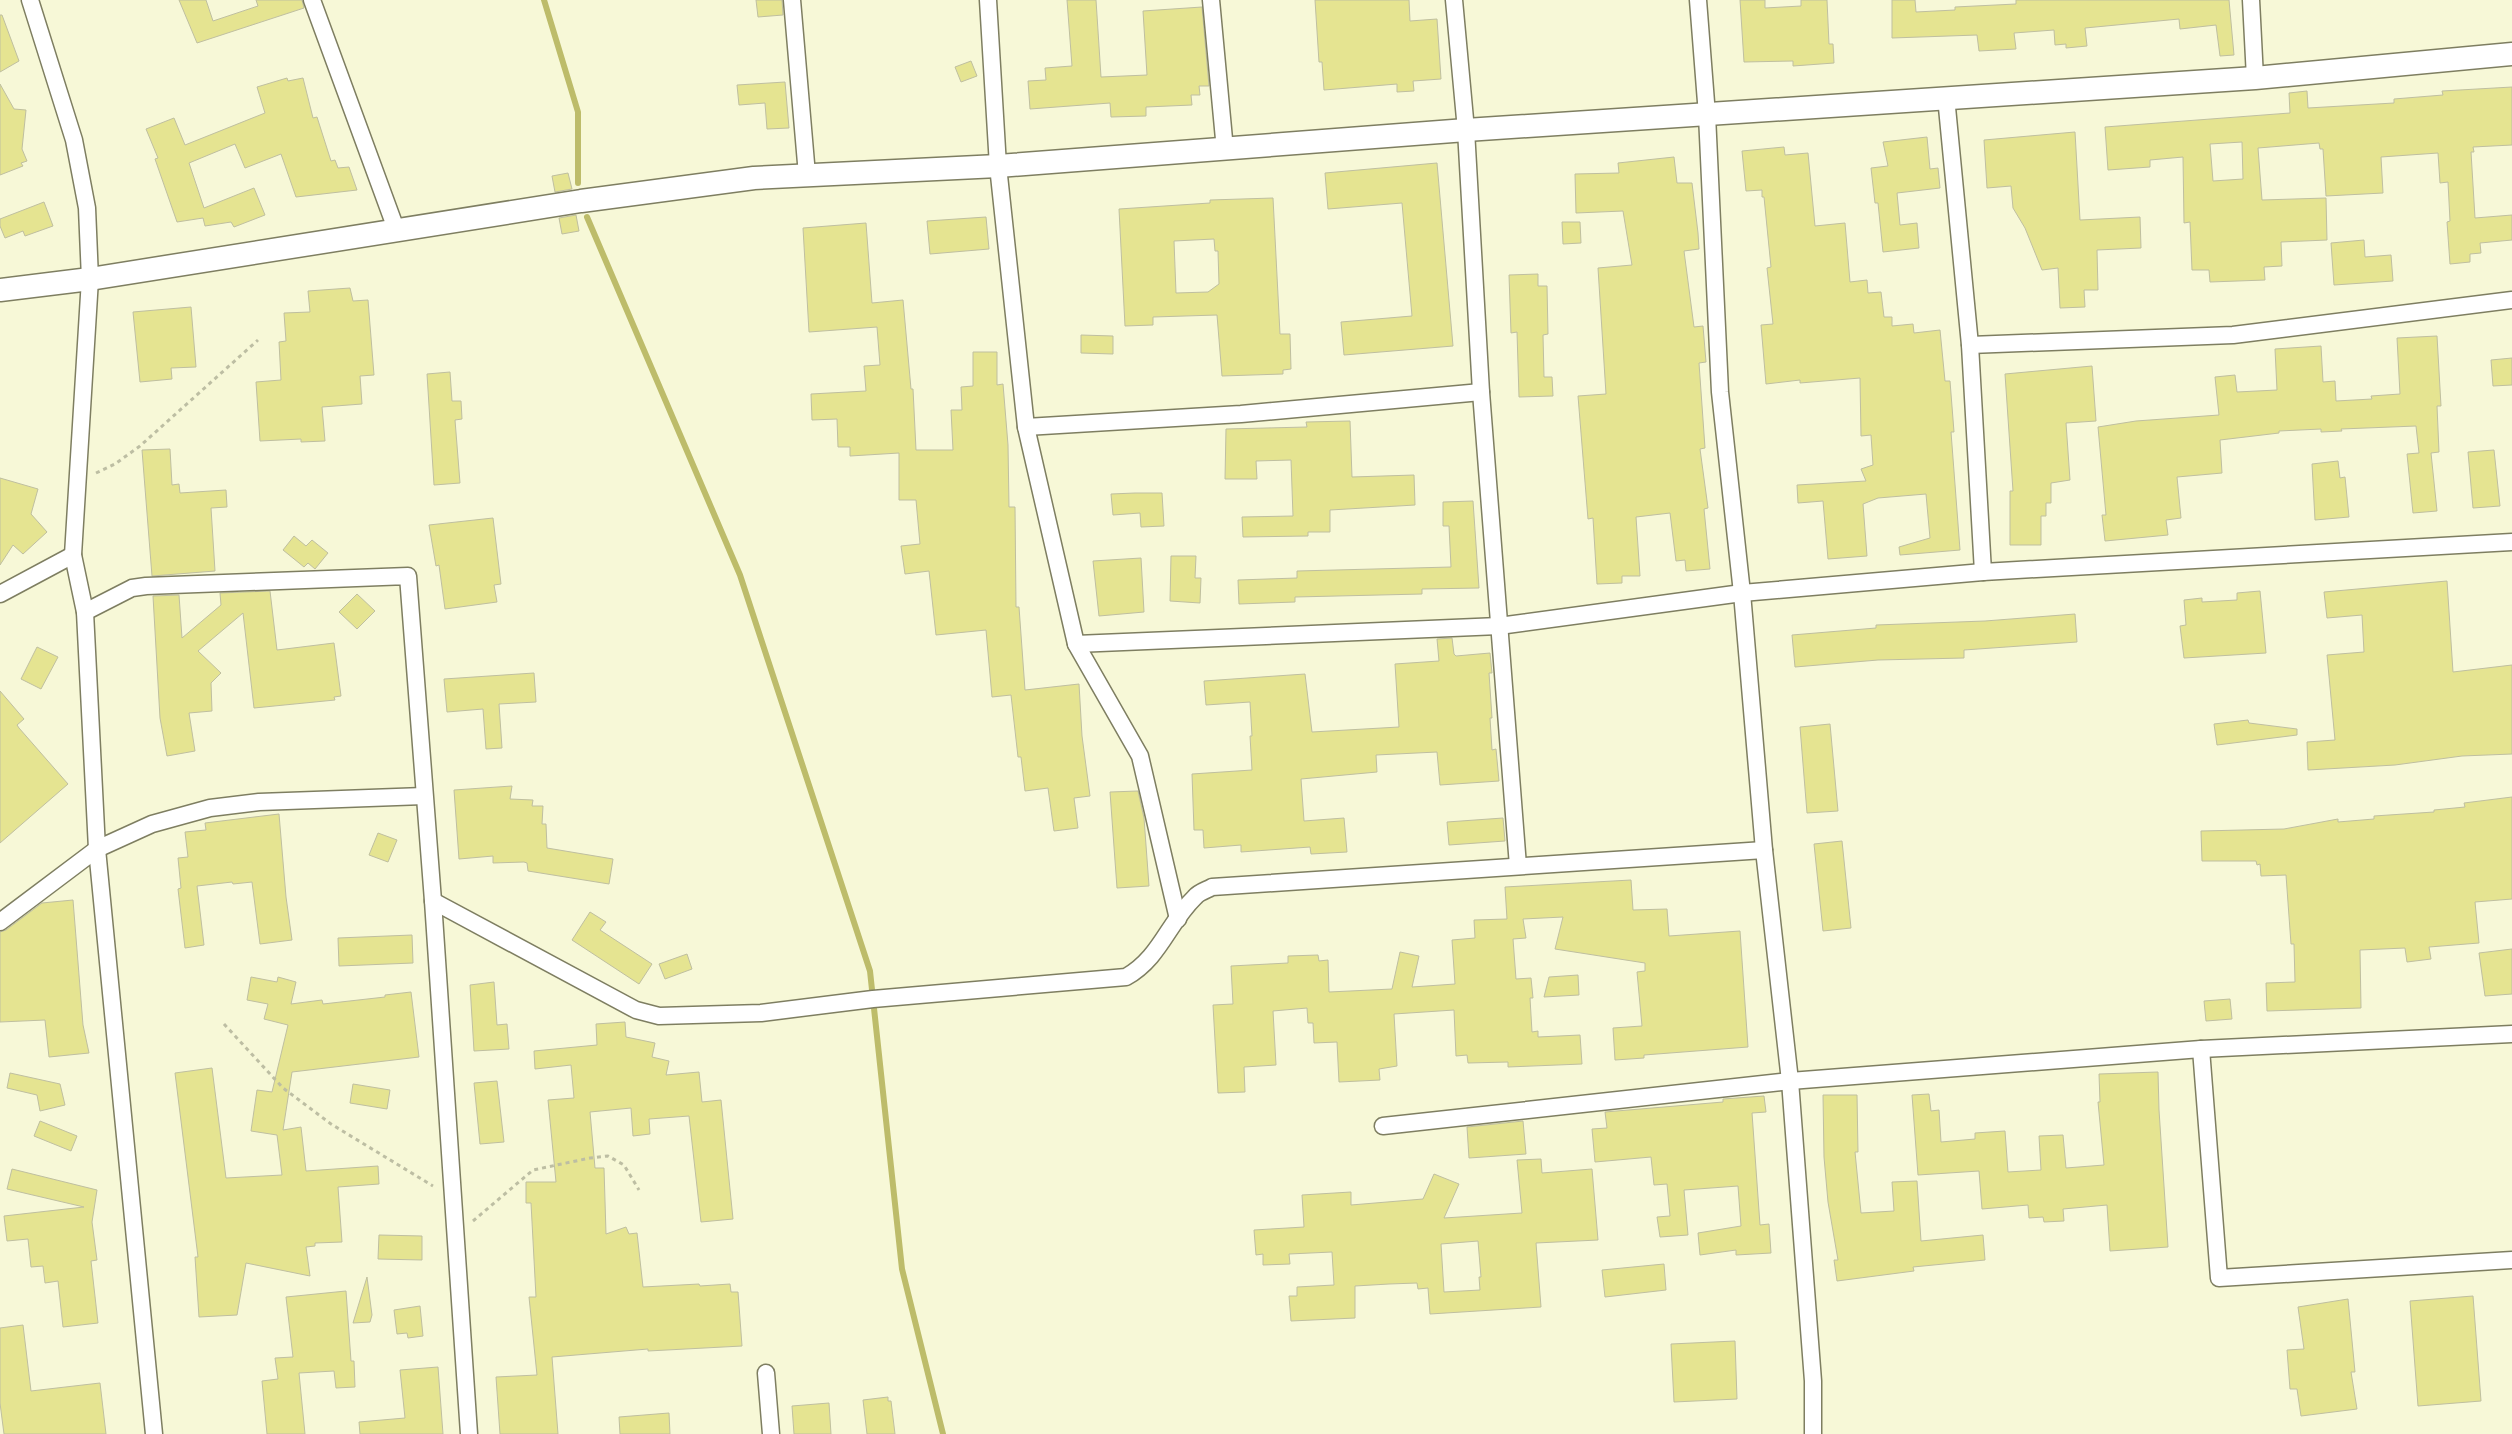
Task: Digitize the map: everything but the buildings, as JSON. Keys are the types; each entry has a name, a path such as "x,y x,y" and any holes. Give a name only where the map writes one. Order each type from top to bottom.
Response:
{"street":[{"path":"30,0 74,140 87,208 90,279 73,555 85,612 97,849 154,1434"},
{"path":"312,0 396,229"},
{"path":"792,0 807,175"},
{"path":"988,0 998,166 1026,427 1076,644 1140,756 1178,919"},
{"path":"1211,0 1225,150"},
{"path":"1454,0 1466,130 1481,392 1518,866"},
{"path":"1698,0 1707,115 1720,392 1742,593 1764,850 1790,1081 1813,1381 1813,1434"},
{"path":"2251,0 2255,78"},
{"path":"0,290 90,279 581,201 754,178 998,166 1466,130 2255,78 2512,54"},
{"path":"1946,98 1970,345 1983,572"},
{"path":"1970,345 2233,335 2512,300"},
{"path":"1026,427 1240,414 1481,392"},
{"path":"1076,644 1499,626 1742,593 1983,572 2512,542"},
{"path":"0,594 73,555"},
{"path":"85,612 132,588 146,586 408,576 433,902 469,1434"},
{"path":"0,922 97,849 152,824 210,808 259,802 424,796"},
{"path":"433,902 636,1010 659,1016 761,1013 873,999 1126,977 1142,968 1152,957 1196,895 1212,887 1764,850"},
{"path":"1383,1126 1790,1081 2201,1049 2512,1034"},
{"path":"2201,1049 2219,1278 2512,1260"},
{"path":"766,1373 771,1434"}],"path":[{"path":"77,482 114,464 140,446 258,340"},
{"path":"224,1024 283,1088 332,1124 453,1198"},
{"path":"456,1237 533,1170 608,1156 624,1165 639,1190"}],"waterway":[{"path":"544,0 578,112 578,183"},
{"path":"587,217 740,575 870,971 902,1269 943,1434"}]}
